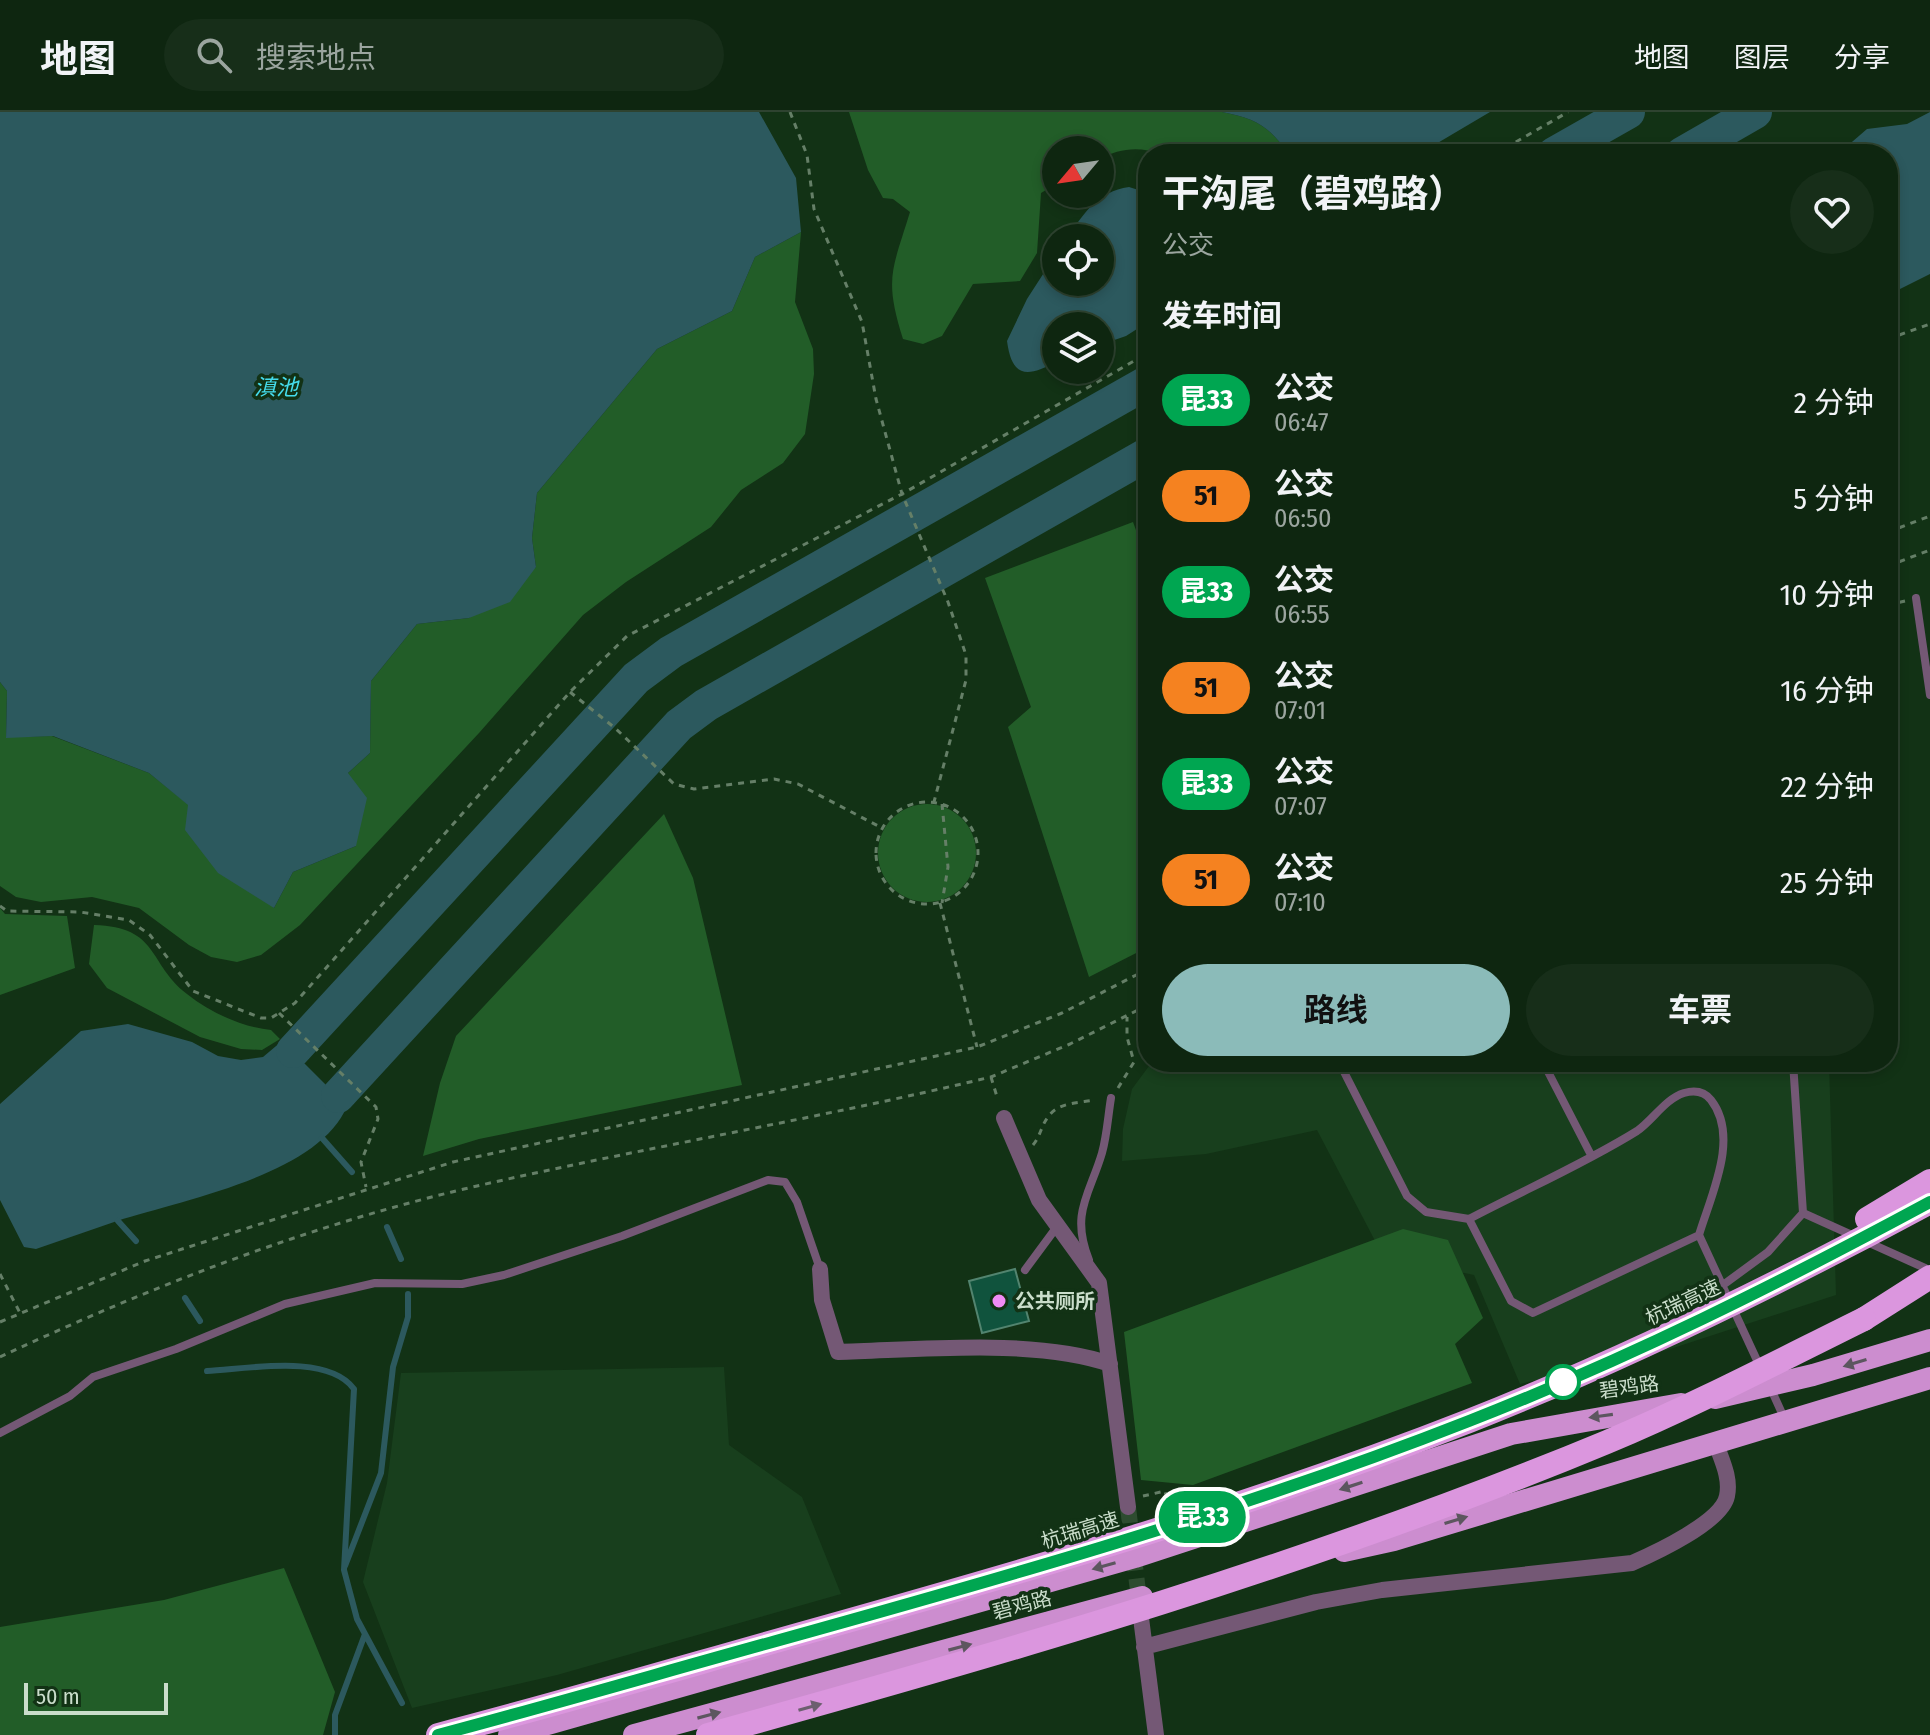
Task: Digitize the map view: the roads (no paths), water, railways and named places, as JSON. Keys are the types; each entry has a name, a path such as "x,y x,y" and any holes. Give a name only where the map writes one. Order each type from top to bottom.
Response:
{"highway":[{"path":"1470,1421 1736,1289 1930,1181"},
{"name":"杭瑞高速","path":"438,1735 1042,1566 1262,1497 1470,1421 1743,1301 1930,1202"},
{"path":"708,1735 1018,1648 1218,1586 1362,1535 1610,1441 1864,1319 1930,1279"},
{"name":"碧鸡路","path":"509,1735 1135,1557 1511,1434 1769,1386 1930,1340"},
{"name":"碧鸡路","path":"634,1735 1139,1598 1394,1540 1930,1378"}],"street":[{"path":"1004,1118 1039,1200 1056,1228 1099,1283 1128,1504"},
{"path":"820,1269 822,1300 838,1352 1018,1350 1085,1356 1110,1364"},
{"path":"1144,1647 1316,1602 1382,1590 1632,1563 1660,1551 1716,1515 1727,1499 1728,1480 1715,1441"},
{"path":"1141,1618 1156,1735"}],"lane":[{"path":"1916,598 1930,695"},
{"path":"1344,1072 1407,1196 1426,1212 1469,1219 1639,1129 1681,1094 1699,1091 1709,1096 1720,1112 1724,1135 1721,1161 1699,1235 1786,1420"},
{"path":"1548,1072 1591,1155"},
{"path":"1723,1285 1768,1252 1803,1213 1794,1072"},
{"path":"1099,1283 1084,1247 1082,1200 1102,1153 1111,1098"},
{"path":"0,1433 70,1396 93,1377 176,1349 285,1304 375,1283 462,1284 504,1275 622,1236 768,1180 785,1182 797,1202 820,1269"},
{"path":"1803,1213 1925,1268 1930,1279"},
{"path":"1469,1219 1511,1301 1533,1313 1699,1235"},
{"path":"1025,1270 1056,1228"}],"water":[{"name":"滇池","path":"0,112 759,112 796,178 801,232 755,257 732,311 657,349 537,493 532,538 536,567 510,602 469,618 417,624 371,681 370,753 348,773 367,798 356,846 293,872 274,908 218,873 185,830 188,805 149,773 53,736 6,738 7,691 0,682"},
{"path":"1222,112 1490,112 1436,144 1281,144 1268,130 1243,117"},
{"path":"1930,112 1930,274 1898,290 1898,144 1850,144 1867,129 1907,124"},
{"path":"1129,187 1138,190 1138,328 1114,340 1114,312 1042,312 1042,368 1030,372 1017,368 1007,341 1042,276 1042,296 1114,296 1114,224 1077,224 1090,208 1114,208 1114,191"},
{"path":"128,1024 192,1042 218,1056 241,1060 263,1057 282,1041 347,1106 332,1130 308,1150 246,1182 36,1249 24,1247 0,1200 0,1104 81,1031"}],"waterway":[{"path":"1572,144 1628,112"},
{"path":"1699,144 1755,112"},
{"path":"293,1051 636,678 671,652 1138,388"},
{"path":"338,1096 679,725 706,705 1138,460"},
{"path":"322,1138 352,1172"},
{"path":"118,1221 136,1241"},
{"path":"387,1227 401,1259"},
{"path":"345,1566 381,1473 393,1367 408,1317 408,1294"},
{"path":"185,1298 200,1321"},
{"path":"207,1371 264,1366 307,1367 342,1378 354,1389 344,1570 357,1619 402,1703"},
{"path":"335,1735 335,1715 365,1634"}],"tunnel":[{"path":"1128,1507 1140,1608"}],"place":[{"name":"公共厕所","path":"999,1301"}]}
